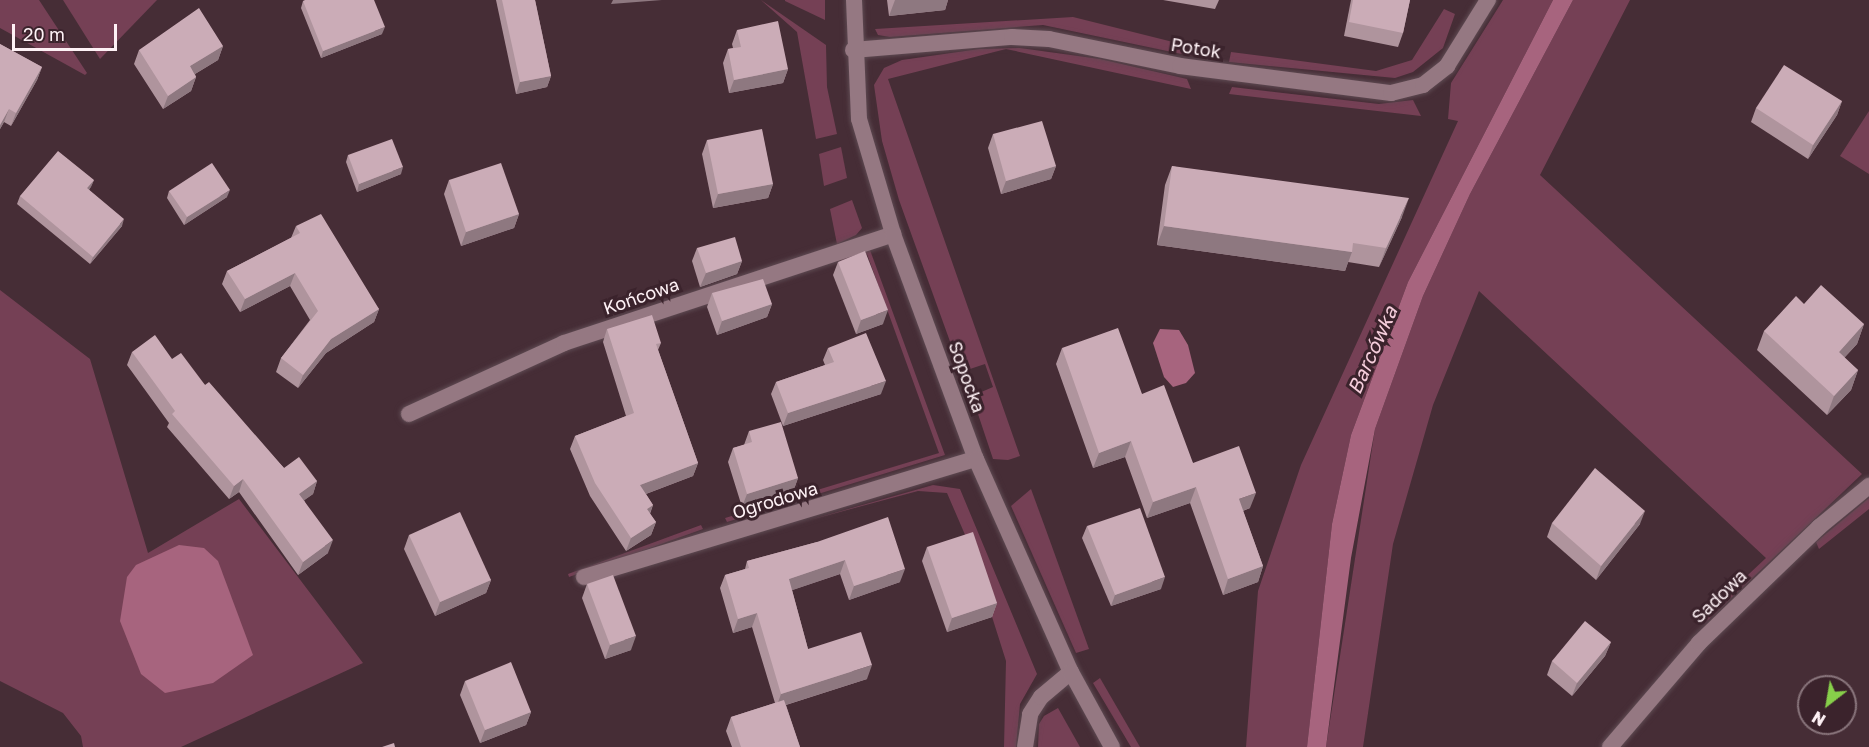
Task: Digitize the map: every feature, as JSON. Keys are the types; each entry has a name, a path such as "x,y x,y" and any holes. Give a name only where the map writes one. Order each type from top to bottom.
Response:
{"street":[{"name":"Sopocka","path":"854,0 854,50 859,119 893,234 976,459 1071,672 1112,747"},
{"name":"Potok","path":"854,50 1012,37 1050,39 1180,66 1391,93 1423,85 1447,66 1488,0"},
{"name":"Końcowa","path":"409,414 564,343 893,234"},
{"name":"Ogrodowa","path":"584,577 976,459"},
{"name":"Sadowa","path":"1610,747 1699,643 1819,527 1869,486"},
{"path":"1025,747 1030,714 1041,697 1071,672"}],"shaded area":[{"path":"0,0 39,0 87,73 85,75 0,28"},
{"path":"63,0 157,0 100,59"},
{"path":"761,0 826,45 827,87 837,134 816,139 797,32"},
{"path":"825,0 825,20 785,1"},
{"path":"1503,0 1553,0 1408,282 1351,435 1332,524 1307,747 1246,747 1258,591 1301,465 1458,121 1448,119 1451,83"},
{"path":"1553,0 1573,0 1470,194 1423,296 1375,429 1351,558 1326,747 1307,747 1332,524 1351,435 1408,282"},
{"path":"1573,0 1630,0 1540,175 1862,474 1705,623 1703,620 1716,605 1766,558 1479,291 1433,405 1393,544 1363,747 1326,747 1375,429 1423,296 1470,194"},
{"path":"1444,9 1455,14 1443,48 1413,72 1395,78 1229,62 1231,52 1376,71 1412,60"},
{"path":"1073,17 1193,47 1191,56 1043,25 890,37 878,35 875,29"},
{"path":"1020,48 1100,59 1187,79 1191,89 1006,49 888,79 1020,456 1008,460 993,459 972,396 993,387 985,364 961,372 899,200 882,141 874,85 884,68 902,60 979,49"},
{"path":"1232,87 1379,104 1413,100 1421,116 1229,94"},
{"path":"1869,111 1869,174 1840,156"},
{"path":"841,147 847,178 824,186 819,154"},
{"path":"852,200 862,228 856,235 837,244 830,209"},
{"path":"870,250 945,455 727,522 725,518 939,453 867,254 841,262 840,257"},
{"path":"0,290 90,359 148,553 239,499 363,663 181,747 83,747 81,736 63,713 0,681"},
{"path":"1160,329 1179,330 1188,345 1195,373 1186,383 1173,387 1164,377 1153,343"},
{"path":"933,485 960,489 1037,674 1020,704 1016,747 1004,747 1006,661 969,544 947,493 918,491 806,521"},
{"path":"1031,489 1089,649 1076,653 1011,506"},
{"path":"1869,498 1869,509 1819,549 1816,542"},
{"path":"701,525 703,529 569,577 568,574"},
{"path":"179,545 204,548 218,561 253,655 213,683 165,693 141,674 120,621 127,577 136,565"},
{"path":"1100,678 1140,747 1131,747 1093,683"},
{"path":"1058,708 1080,747 1038,747 1039,724 1044,716"}],"building":[{"path":"374,0 385,27 323,51 303,1"},
{"path":"502,0 535,0 551,76 520,82"},
{"path":"1353,0 1410,0 1403,33 1349,22"},
{"path":"199,8 223,46 190,66 196,77 168,96 139,50"},
{"path":"778,21 788,69 734,80 728,49 741,47 737,30"},
{"path":"0,44 42,67 16,113 9,109 0,125"},
{"path":"1784,65 1842,101 1813,145 1756,108"},
{"path":"1042,121 1056,166 1006,181 993,134"},
{"path":"762,129 773,184 718,194 707,140"},
{"path":"392,139 403,167 359,184 348,155"},
{"path":"58,151 94,180 87,188 124,219 93,257 20,196"},
{"path":"212,163 230,190 187,217 169,191"},
{"path":"501,163 519,214 466,232 449,180"},
{"path":"1172,166 1409,198 1386,248 1353,243 1352,252 1164,226"},
{"path":"321,214 379,309 331,339 303,375 281,358 318,311 295,273 245,299 227,271 300,233 296,226"},
{"path":"735,237 742,261 706,273 697,248"},
{"path":"865,251 888,310 861,320 838,262"},
{"path":"763,279 772,304 722,321 712,293"},
{"path":"1821,285 1864,324 1839,352 1858,370 1834,396 1764,331 1796,296 1804,304"},
{"path":"652,315 661,343 656,344 698,463 640,485 653,505 647,509 656,522 631,538 595,483 575,436 634,413 607,329"},
{"path":"1118,328 1142,394 1164,385 1193,463 1239,446 1256,493 1239,499 1263,566 1228,579 1196,487 1153,502 1131,441 1099,453 1062,348"},
{"path":"866,333 886,381 788,413 776,382 834,362 828,348"},
{"path":"155,335 172,359 181,353 205,385 209,382 284,468 299,457 317,481 299,494 333,540 303,562 243,479 234,486 172,414 175,411 132,352"},
{"path":"781,422 798,478 747,494 733,448 752,442 749,431"},
{"path":"1595,468 1645,511 1601,566 1552,523"},
{"path":"1140,508 1165,577 1115,595 1087,526"},
{"path":"460,512 491,580 440,602 409,535"},
{"path":"888,517 905,569 854,586 845,560 789,579 808,649 861,632 872,665 781,694 757,613 738,619 725,575 749,568 747,561 817,542"},
{"path":"973,532 997,603 952,618 927,547"},
{"path":"613,575 636,636 610,645 587,584"},
{"path":"1585,621 1611,642 1577,683 1552,661"},
{"path":"511,662 531,712 485,730 465,681"},
{"path":"784,700 800,747 741,747 731,717"},
{"path":"394,743 395,747 382,747"}],"water label":[{"name":"Barcówka","path":"1372,350"}]}
